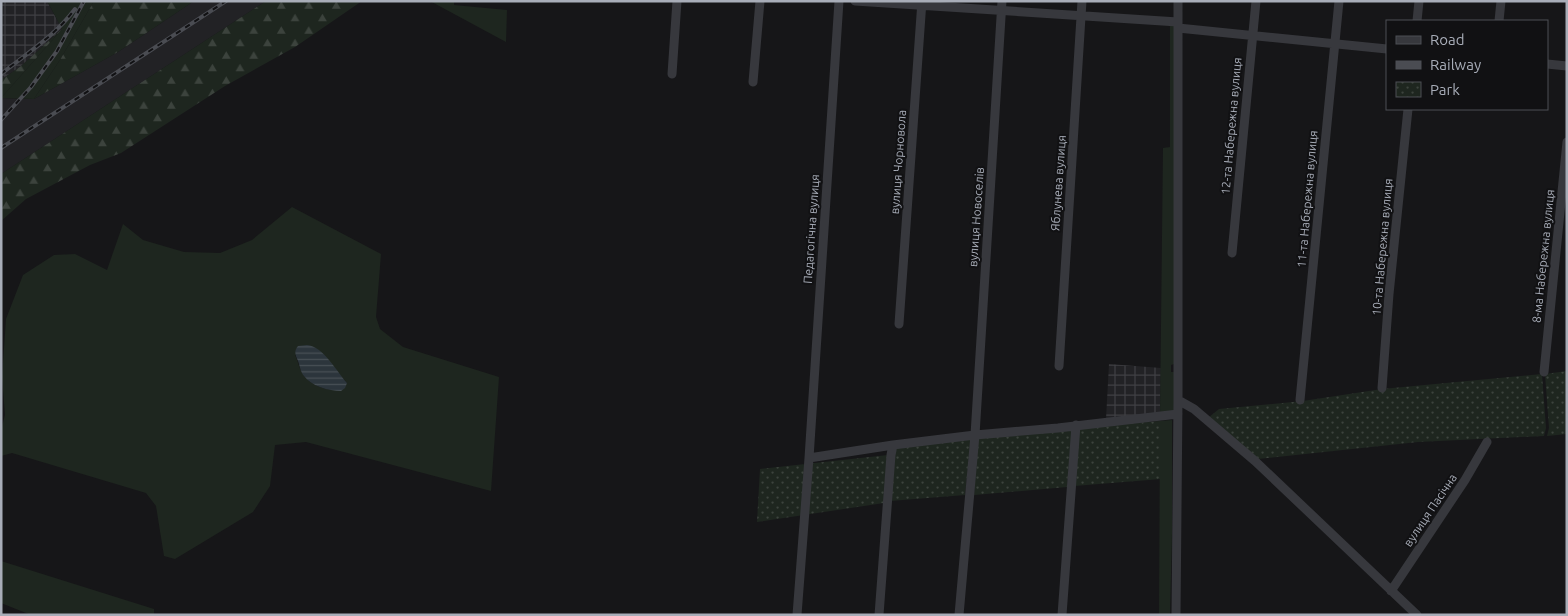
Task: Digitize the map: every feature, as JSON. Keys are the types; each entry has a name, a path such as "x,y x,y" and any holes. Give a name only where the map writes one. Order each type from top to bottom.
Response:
{"street":[{"path":"672,74 676,1"},
{"path":"754,82 760,1"},
{"name":"Педагогічна вулиця","path":"797,615 839,1"},
{"path":"855,1 1002,6 1386,49"},
{"name":"Яблунева вулиця","path":"1059,366 1082,1"},
{"path":"1176,615 1178,1"},
{"name":"12-та Набережна вулиця","path":"1232,253 1256,1"},
{"name":"11-та Набережна вулиця","path":"1300,400 1338,1"},
{"path":"1417,20 1419,1"},
{"path":"1499,20 1501,1"},
{"name":"вулиця Чорновола","path":"899,324 922,3"},
{"name":"вулиця Новоселів","path":"959,615 974,435 1002,6"},
{"path":"1548,64 1567,66"},
{"name":"10-та Набережна вулиця","path":"1382,388 1389,294 1408,110"},
{"name":"8-ма Набережна вулиця","path":"1544,372 1567,142"},
{"path":"1178,400 1194,409 1255,461 1417,615"},
{"path":"809,458 974,435 1178,414"},
{"path":"1062,615 1076,425"},
{"name":"вулиця Пасічна","path":"1391,591 1465,480 1487,442"},
{"path":"879,615 893,445"}],"shaded area":[{"path":"1,1 47,1 62,29 21,66 1,80"},
{"path":"194,1 266,1 1,174 1,98 34,99 118,52"},
{"path":"307,345 319,350 329,360 347,383 345,388 341,391 326,389 307,380 301,370 295,351 298,346"},
{"path":"1109,364 1161,368 1160,413 1106,419"}],"green space":[{"path":"47,1 94,1 60,60 34,99 1,98 62,29"},
{"path":"94,1 194,1 118,52 34,99 60,60"},
{"path":"266,1 362,1 295,47 225,86 121,153 90,165 26,199 1,221 1,174"},
{"path":"430,1 454,1 454,5 507,10 506,42"},
{"path":"1170,25 1174,25 1174,364 1171,365 1171,372 1174,372 1174,412 1160,413 1163,148 1170,147"},
{"path":"62,29 1,98 1,80 21,66"},
{"path":"292,207 381,254 376,317 380,329 403,347 499,377 491,491 306,442 275,445 270,486 253,512 175,559 164,556 156,506 146,493 12,453 1,456 1,430 5,415 2,377 6,319 23,275 54,255 75,254 107,270 123,224 143,240 184,252 220,253 252,240","holes":["295,355 333,367 347,383 341,390 325,389 310,382 302,372"]},
{"path":"1567,371 1567,434 1547,436 1549,428 1545,374"},
{"path":"1542,374 1546,428 1544,436 1418,442 1258,459 1208,418 1219,409 1303,401 1382,389"},
{"path":"1172,420 1170,615 1159,615 1160,421"},
{"path":"1160,421 1161,479 1074,486 1079,427"},
{"path":"1072,430 1067,487 974,495 977,438"},
{"path":"971,439 965,495 890,501 896,447"},
{"path":"888,455 884,503 757,522 760,469"},
{"path":"1,561 154,609 154,615 31,615 1,603"}],"railway":[{"path":"1,120 31,87 57,51 84,1"},
{"path":"1,148 226,1"},
{"path":"1,74 50,36 75,9"}]}
